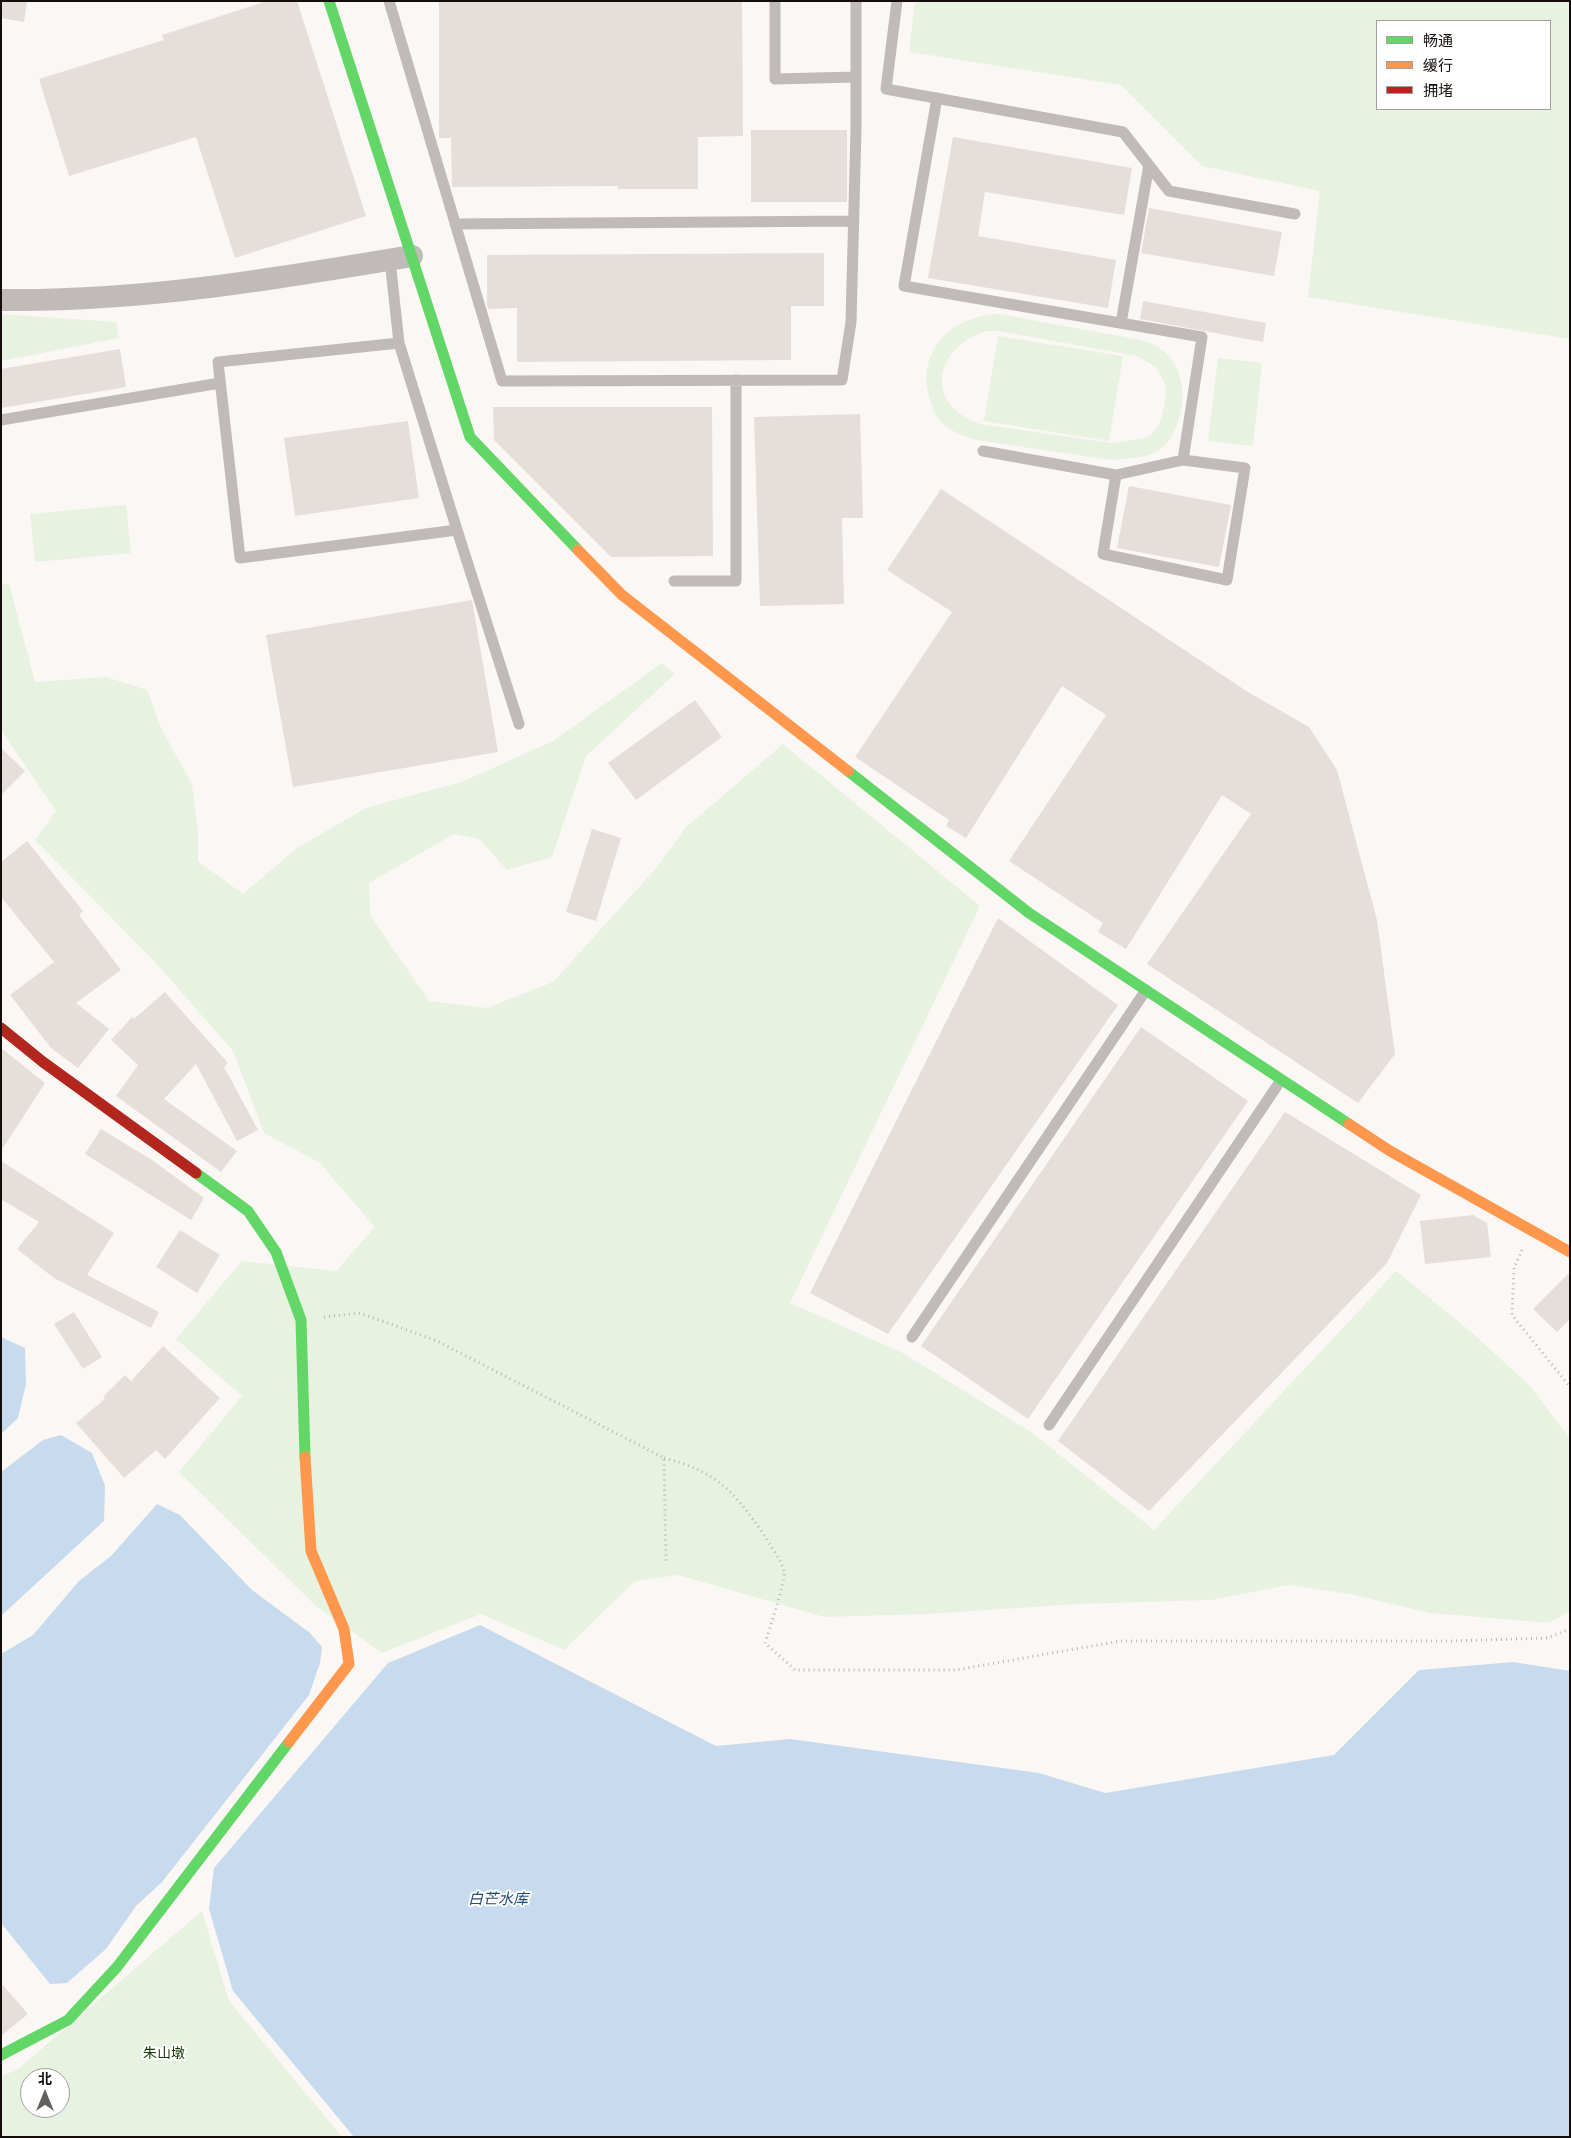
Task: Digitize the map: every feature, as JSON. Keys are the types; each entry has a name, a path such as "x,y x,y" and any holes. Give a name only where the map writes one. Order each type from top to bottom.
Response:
{"street":[{"path":"329,1 401,258 470,437 622,595 1029,913 1390,1151 1570,1252"},
{"path":"1,300 60,301 232,286 401,258"},
{"path":"1,1028 44,1062 248,1210 276,1252 301,1320 306,1487 311,1551 344,1629 349,1664 117,1967 68,2020 1,2055"}],"lane":[{"path":"389,1 502,381 842,380 851,322 856,1"},
{"path":"775,1 775,79 856,77"},
{"path":"897,1 886,89 1122,132 1169,191 1295,214"},
{"path":"937,98 904,286 1202,337 1183,460"},
{"path":"1121,324 1149,165"},
{"path":"455,224 854,221"},
{"path":"401,258 399,343 519,724"},
{"path":"399,343 218,362 240,558 457,530"},
{"path":"674,581 736,580 736,380"},
{"path":"1,420 220,383"},
{"path":"983,451 1116,476 1183,460 1245,468 1227,580 1103,554 1116,476"},
{"path":"912,1337 1146,990"},
{"path":"1050,1425 1282,1080"}],"path":[{"path":"1532,1231 1514,1268 1512,1315 1570,1387"},
{"path":"301,1320 360,1313 437,1341 664,1458 688,1464 727,1487 748,1512 770,1544 784,1573 773,1620 765,1643 794,1670 956,1670 1120,1641 1471,1641 1548,1638 1570,1629"},
{"path":"664,1458 666,1564"}],"green space":[{"path":"915,1 1570,1 1570,339 1308,297 1320,191 1202,166 1121,85 909,52"},
{"path":"1,314 116,322 119,338 1,361"},
{"path":"999,314 1141,340 1159,348 1168,355 1175,365 1180,376 1182,389 1180,414 1177,426 1171,437 1163,447 1152,454 1111,460 976,440 949,429 937,416 930,400 927,375 929,361 935,347 944,336 968,320","holes":["987,331 998,331 1137,356 1156,367 1166,386 1165,404 1159,425 1151,435 1145,438 1112,443 980,424 962,415 950,403 943,390 942,376 946,362 956,349 969,339"]},
{"path":"998,336 1123,356 1109,441 984,421"},
{"path":"1218,358 1262,363 1253,446 1208,441"},
{"path":"126,505 131,553 35,562 30,514"},
{"path":"9,583 35,682 106,677 147,690 162,730 192,784 198,830 198,861 243,894 297,848 366,808 464,781 553,741 662,663 675,674 586,756 552,857 507,870 479,839 454,834 369,883 370,915 429,1001 487,1008 553,982 658,866 685,828 783,744 980,906 790,1303 901,1352 1031,1432 1154,1530 1396,1271 1469,1330 1529,1385 1570,1439 1570,1611 1549,1623 1430,1613 1350,1594 1289,1585 1211,1600 1077,1604 928,1614 824,1617 678,1575 635,1581 564,1650 481,1614 382,1653 317,1607 179,1472 242,1396 176,1339 242,1261 336,1271 375,1227 320,1163 264,1133 233,1051 155,962 35,840 56,811 1,730 1,585"},
{"name":"朱山墩","path":"202,1911 229,2001 342,2137 1,2137 1,2076 17,2070"}],"water":[{"path":"1,1337 25,1348 26,1384 18,1418 1,1434"},
{"path":"61,1435 92,1453 105,1486 104,1521 1,1616 1,1472 43,1440"},
{"path":"157,1504 180,1515 252,1590 310,1633 322,1647 320,1663 309,1695 162,1882 136,1906 106,1949 67,1983 50,1984 1,1923 1,1654 33,1635 79,1581 111,1556"},
{"name":"白芒水库","path":"480,1625 716,1746 790,1739 1039,1773 1105,1793 1334,1755 1419,1670 1513,1662 1570,1671 1570,2137 354,2137 233,1991 209,1909 214,1868 388,1663"}],"building":[{"path":"1,1 27,1 24,22 1,18"},
{"path":"267,1 297,1 366,216 235,258 196,137 69,176 39,79 164,40 162,35"},
{"path":"439,1 742,1 743,136 698,137 698,189 618,189 618,186 452,187 451,138 439,138"},
{"path":"751,130 847,130 847,202 751,202"},
{"path":"953,137 1132,168 1124,215 985,192 978,236 1116,260 1108,308 928,278"},
{"path":"1149,208 1282,232 1274,276 1141,253"},
{"path":"824,253 824,306 791,306 791,360 517,362 517,308 488,309 487,305 487,255"},
{"path":"1143,301 1266,323 1263,342 1140,319"},
{"path":"120,349 126,387 1,408 1,369"},
{"path":"493,407 712,407 713,556 611,557 494,440"},
{"path":"860,414 863,518 842,518 844,604 760,606 754,417"},
{"path":"408,421 419,498 295,516 284,438"},
{"path":"1129,486 1231,505 1219,567 1117,548"},
{"path":"941,489 1248,692 1309,727 1337,770 1377,920 1395,1054 1358,1103 1147,964 1251,814 1222,795 1126,949 1098,932 1103,923 1009,861 1106,715 1062,686 966,838 946,826 949,820 855,757 952,612 887,570"},
{"path":"472,600 498,752 293,787 266,635"},
{"path":"695,700 722,737 636,800 608,763"},
{"path":"1,748 25,771 1,795"},
{"path":"592,829 621,838 596,921 566,912"},
{"path":"27,841 83,911 79,915 121,970 76,1003 109,1029 78,1068 51,1048 10,995 54,962 1,897 1,862"},
{"path":"998,918 1118,1005 888,1334 810,1293"},
{"path":"165,992 228,1063 224,1067 258,1130 237,1141 196,1064 164,1099 237,1151 221,1172 116,1096 138,1065 111,1040 132,1017 134,1019"},
{"path":"1141,1027 1248,1101 1028,1419 921,1346"},
{"path":"1,1048 45,1083 1,1151"},
{"path":"1285,1112 1421,1195 1387,1263 1149,1511 1058,1441"},
{"path":"101,1129 152,1160 204,1198 191,1220 85,1154"},
{"path":"1,1161 114,1233 87,1275 159,1312 151,1328 54,1278 17,1249 39,1222 1,1199"},
{"path":"1473,1215 1487,1223 1491,1257 1425,1264 1420,1221"},
{"path":"180,1230 220,1255 197,1293 156,1267"},
{"path":"1570,1272 1570,1319 1557,1332 1533,1309"},
{"path":"74,1312 102,1357 83,1369 54,1324"},
{"path":"163,1346 220,1398 165,1459 156,1450 124,1478 76,1423 105,1399 103,1397 125,1375 131,1381"},
{"path":"1,1983 28,2014 1,2036"}],"traffic: fast":[{"path":"329,1 470,437 578,550"},
{"path":"848,771 1029,913 1349,1124"},
{"path":"196,1173 248,1211 276,1252 301,1320 305,1457"},
{"path":"1,2055 68,2020 117,1967 289,1742"}],"traffic: slow":[{"path":"578,550 622,595 848,771"},
{"path":"1349,1124 1390,1151 1570,1252"},
{"path":"289,1742 349,1664 344,1629 311,1551 305,1457"}],"traffic: jam":[{"path":"1,1028 43,1062 196,1173"}]}
